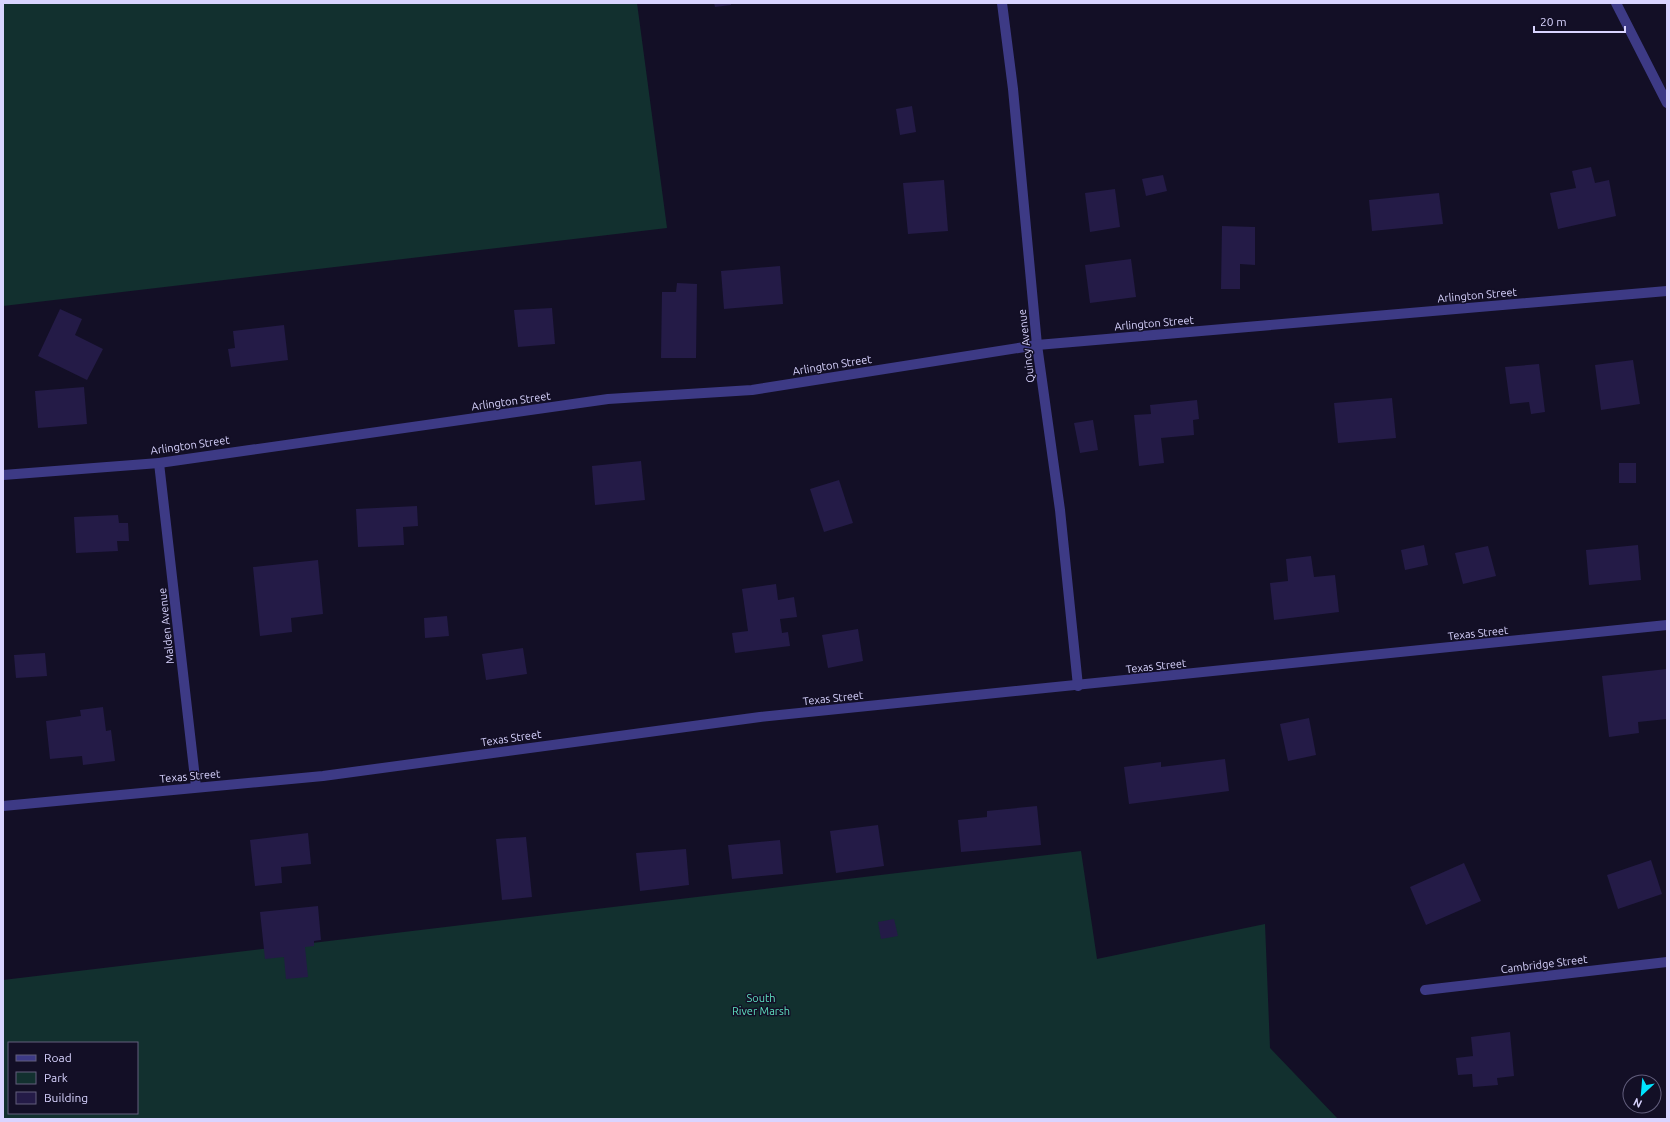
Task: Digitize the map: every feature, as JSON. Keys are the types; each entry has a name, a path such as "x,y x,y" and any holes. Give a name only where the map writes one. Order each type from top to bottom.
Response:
{"street":[{"name":"Quincy Avenue","path":"1002,3 1014,96 1037,345 1060,510 1078,686"},
{"path":"1616,3 1667,102"},
{"name":"Arlington Street","path":"3,475 159,463 608,399 752,390 1037,345 1667,291"},
{"name":"Malden Avenue","path":"159,463 196,787"},
{"name":"Texas Street","path":"3,806 323,776 760,717 1078,686 1667,625"},
{"name":"Cambridge Street","path":"1425,990 1667,962"}],"green space":[{"path":"3,3 637,3 667,228 3,306"},
{"name":"South River Marsh","path":"1081,851 1097,959 1265,924 1270,1048 1338,1119 3,1119 3,980"}],"building":[{"path":"714,3 731,3 731,5 715,7"},
{"path":"912,106 916,132 900,135 896,109"},
{"path":"1591,167 1595,183 1609,180 1616,216 1558,229 1550,193 1576,188 1572,171"},
{"path":"1163,175 1167,191 1146,196 1142,179"},
{"path":"944,180 948,231 908,234 903,183"},
{"path":"1115,189 1120,227 1090,232 1085,193"},
{"path":"1439,193 1443,224 1372,231 1369,200"},
{"path":"1222,226 1255,227 1255,265 1240,264 1240,289 1221,289"},
{"path":"1131,259 1136,297 1090,303 1085,265"},
{"path":"780,266 783,304 724,309 721,271"},
{"path":"677,283 697,284 696,358 661,358 662,292 676,292"},
{"path":"552,308 555,344 518,347 514,310"},
{"path":"60,309 82,319 75,335 103,349 87,380 38,356"},
{"path":"284,325 288,360 231,367 228,349 235,348 233,331"},
{"path":"1633,360 1640,404 1601,410 1595,365"},
{"path":"1539,364 1545,412 1531,414 1529,402 1510,404 1505,367"},
{"path":"84,387 87,424 38,428 35,391"},
{"path":"1392,398 1396,438 1338,443 1334,403"},
{"path":"1197,400 1199,419 1193,420 1194,435 1161,438 1164,463 1139,466 1134,415 1151,414 1150,405"},
{"path":"1093,420 1098,450 1080,453 1074,423"},
{"path":"641,461 645,500 595,505 592,466"},
{"path":"1619,463 1636,463 1636,483 1619,483"},
{"path":"839,480 853,523 824,532 810,489"},
{"path":"417,506 418,526 403,527 404,545 358,547 356,509"},
{"path":"118,515 119,523 128,523 129,541 117,541 118,551 76,553 74,517"},
{"path":"1424,545 1428,565 1405,570 1401,550"},
{"path":"1638,545 1641,580 1589,585 1586,550"},
{"path":"1488,546 1496,576 1463,584 1455,553"},
{"path":"1311,556 1314,577 1335,575 1339,612 1274,620 1270,583 1288,581 1286,559"},
{"path":"318,560 323,614 291,618 292,632 260,636 253,567"},
{"path":"776,584 778,600 794,597 797,617 780,619 782,633 788,632 790,646 735,653 732,633 748,631 742,589"},
{"path":"447,616 449,636 425,638 424,618"},
{"path":"858,629 863,661 828,668 822,635"},
{"path":"523,648 527,674 486,680 482,654"},
{"path":"45,653 47,676 16,678 14,655"},
{"path":"1667,669 1667,719 1638,722 1639,733 1609,737 1602,676"},
{"path":"103,707 106,731 111,730 115,761 83,765 82,756 50,759 46,721 81,716 80,710"},
{"path":"1309,718 1316,755 1288,761 1280,724"},
{"path":"1225,759 1229,791 1129,804 1124,767 1161,762 1161,767"},
{"path":"1037,806 1041,845 961,852 958,820 987,817 987,811"},
{"path":"878,825 884,866 836,873 830,831"},
{"path":"308,833 311,864 281,867 282,883 255,886 250,840"},
{"path":"526,837 532,897 502,900 496,839"},
{"path":"780,840 783,874 732,879 728,845"},
{"path":"686,849 689,885 640,891 636,853"},
{"path":"1651,860 1662,894 1618,909 1607,875"},
{"path":"1464,863 1481,901 1426,925 1410,887"},
{"path":"318,906 321,940 314,941 314,946 305,947 308,977 286,979 284,957 265,959 260,912"},
{"path":"894,919 898,936 881,939 878,922"},
{"path":"1510,1032 1514,1076 1497,1078 1498,1085 1473,1087 1472,1074 1458,1075 1456,1058 1473,1056 1471,1037"}]}
